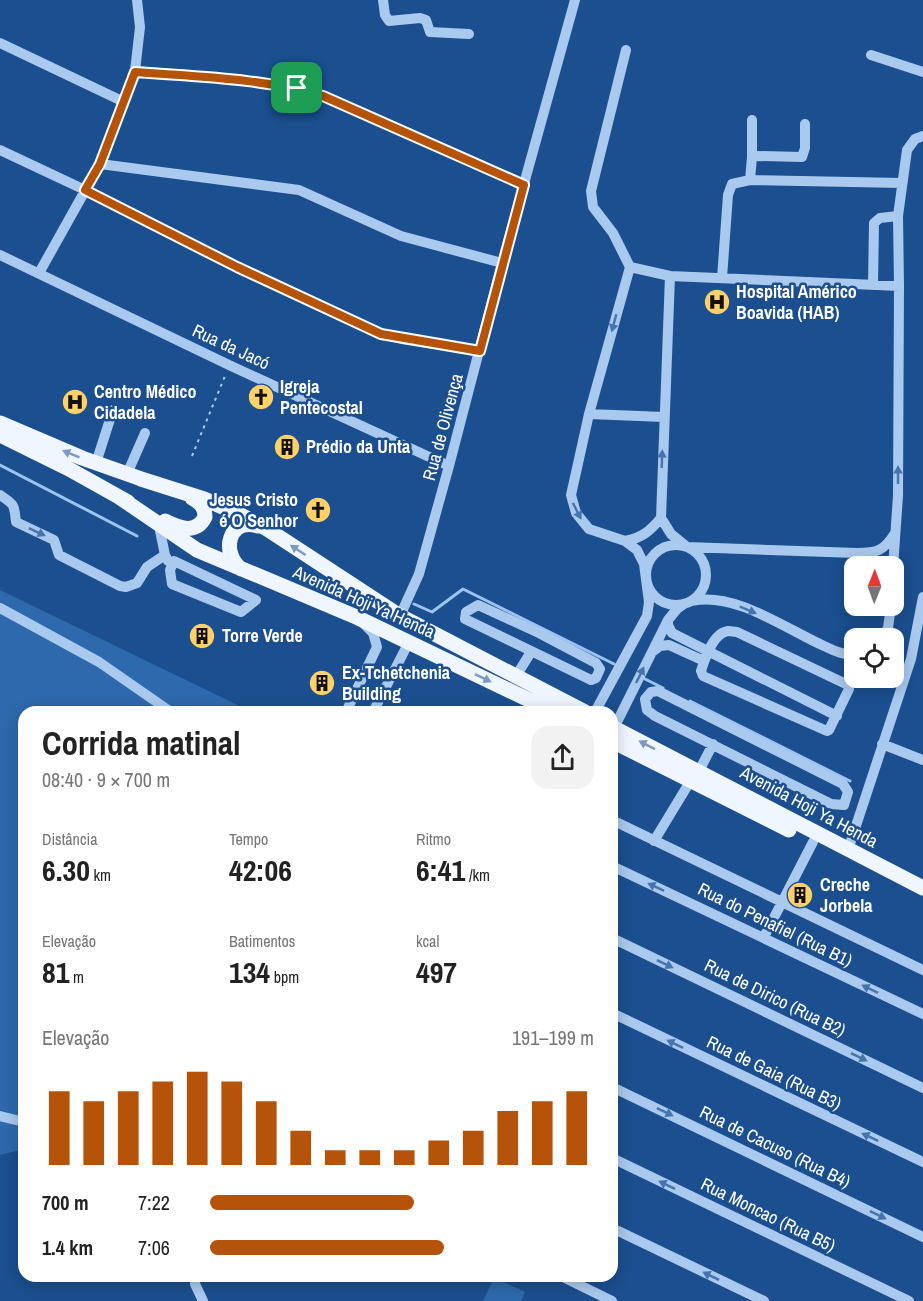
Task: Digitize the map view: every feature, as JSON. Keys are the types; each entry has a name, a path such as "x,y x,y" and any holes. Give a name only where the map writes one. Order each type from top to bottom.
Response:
{"main road":[{"path":"0,423 41,442 194,499 201,504 205,513 203,521 194,528 178,527 0,435"},
{"name":"Avenida Hoji Ya Henda","path":"134,477 204,499 267,529 400,616 574,706"},
{"name":"Avenida Hoji Ya Henda","path":"119,497 197,550 354,616 542,706"},
{"path":"243,571 234,563 229,554 229,542 233,533 237,528 245,525 267,529"},
{"name":"Avenida Hoji Ya Henda","path":"618,735 923,888"},
{"name":"Avenida Hoji Ya Henda","path":"695,775 813,842 923,897"}],"street":[{"path":"39,273 100,164 122,101 135,72 140,27 137,0"},
{"path":"383,0 385,15 389,21 420,18 426,20 430,32 469,34"},
{"name":"Rua de Olivença","path":"400,616 419,574 575,0"},
{"path":"0,43 122,101"},
{"path":"598,706 647,616 649,602 645,564 637,550 626,541 589,529 576,513 571,495 589,414 630,267 613,233 593,207 591,191 626,50"},
{"path":"871,55 923,72"},
{"path":"135,72 262,82 297,88 334,101 524,185"},
{"path":"750,180 752,120"},
{"path":"752,157 802,157 805,148 805,124"},
{"path":"894,556 898,496 900,286 898,216 906,150 915,139 923,136"},
{"path":"0,150 237,267 381,334 480,351"},
{"path":"100,164 299,190 401,236 502,263"},
{"path":"722,278 728,195 732,183 750,180 902,183"},
{"path":"873,285 874,223 880,218 898,216"},
{"name":"Rua da Jacó","path":"0,255 229,365 449,466"},
{"path":"630,267 670,276 900,286"},
{"path":"618,721 668,620 677,609 699,594 707,577 706,567 700,556 671,534 661,518 670,276"},
{"path":"96,463 113,410"},
{"path":"589,414 664,417"},
{"path":"134,477 145,433"},
{"path":"0,495 14,504 16,522 54,540 59,555 120,586 132,586 137,583 147,567 165,555"},
{"path":"626,541 638,538 650,531 661,518"},
{"path":"159,526 165,555 172,566"},
{"path":"844,653 838,652 748,609 722,600 705,598 674,605 657,599 647,582 647,568 656,552 677,545 872,553 882,549 895,533"},
{"path":"857,553 864,556"},
{"path":"174,561 256,600 241,612 172,584 170,570 172,566 174,561"},
{"path":"848,850 911,659 923,597"},
{"path":"474,606 484,606 596,663 600,669 596,678 591,680 531,652 465,618 466,612 474,606"},
{"path":"0,608 99,662 162,706"},
{"path":"349,706 377,647 373,633 354,616"},
{"path":"668,620 672,633 837,716"},
{"path":"722,632 737,632 848,685 849,689 831,729 827,731 703,676 700,671 704,661 722,632"},
{"path":"377,706 409,642"},
{"path":"650,654 660,646 669,645 704,661"},
{"path":"516,676 531,652"},
{"path":"911,659 923,663"},
{"path":"651,692 663,693 843,784 848,792 844,805 831,804 713,744 655,716 647,710 645,699 651,692"},
{"path":"654,841 713,744"},
{"path":"882,744 923,760"},
{"path":"618,823 923,970"},
{"path":"764,937 813,842"},
{"name":"Rua do Penafiel (Rua B1)","path":"618,869 923,1014"},
{"name":"Rua de Dirico (Rua B2)","path":"618,941 923,1088"},
{"name":"Rua de Gaia (Rua B3)","path":"618,1016 923,1162"},
{"name":"Rua de Cacuso (Rua B4)","path":"618,1090 923,1237"},
{"path":"0,1116 18,1120"},
{"name":"Rua Moncao (Rua B5)","path":"618,1161 909,1301"},
{"path":"618,1231 764,1301"},
{"path":"195,1282 203,1301"},
{"path":"573,1282 612,1301"}],"path":[{"path":"192,456 229,365"}],"shaded area":[{"path":"0,590 240,706 18,706 18,1150 0,1155"},
{"path":"492,1282 503,1282 525,1292 521,1301 483,1301"}],"waterway":[{"path":"0,465 137,536"},
{"path":"414,604 432,612 463,589 614,664"},
{"path":"643,678 663,688"},
{"path":"690,701 850,781"}],"place":[{"name":"Hospital Américo Boavida (HAB)","path":"717,302"},
{"name":"Igreja Pentecostal","path":"261,397"},
{"name":"Centro Médico Cidadela","path":"75,402"},
{"name":"Prédio da Unta","path":"287,447"},
{"name":"Jesus Cristo é O Senhor","path":"318,510"},
{"name":"Torre Verde","path":"202,636"},
{"name":"Ex-Tchetchenia Building","path":"322,683"},
{"name":"Creche Jorbela","path":"800,895"}],"route":[{"path":"135,72 262,82 297,88 323,96 524,185 480,351 381,334 237,267 85,190 100,164 122,101 135,72"}]}
